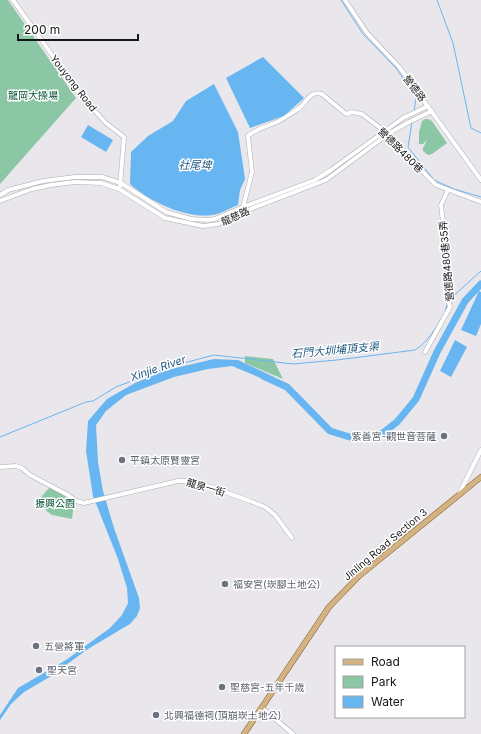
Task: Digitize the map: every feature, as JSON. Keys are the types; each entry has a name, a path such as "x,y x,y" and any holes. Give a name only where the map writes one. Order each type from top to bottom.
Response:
{"main road":[{"name":"Jinling Road Section 3","path":"244,734 324,613 350,585 481,477"}],"street":[{"name":"Youyong Road","path":"13,0 82,97 106,123 124,137 120,189"},
{"name":"營德路","path":"345,0 367,33 400,68 481,180"},
{"name":"營德路480巷","path":"244,209 252,172 248,136 252,132 281,120 299,108 312,94 318,93 322,94 346,114 352,112 362,114 383,132 388,134 436,185 481,202"},
{"name":"龍慈路","path":"0,200 32,189 51,185 75,182 101,183 112,185 120,189 165,218 203,226 218,224 244,209 315,180 404,118 428,106"},
{"name":"龍慈路","path":"0,195 8,190 43,181 75,177 102,177 121,183 166,212 191,219 215,219 326,180 388,134 432,111"},
{"path":"75,177 75,182"},
{"name":"營德路480巷35弄","path":"426,352 450,307 447,293 448,265 441,205 448,190"},
{"path":"459,495 481,450"},
{"name":"龍泉一街","path":"0,467 16,466 22,468 30,475 84,504 178,480 194,481 250,500 265,508 275,515 292,538"},
{"path":"262,708 293,734"}],"green space":[{"name":"龍岡大操場","path":"0,0 8,0 76,98 0,184"},
{"path":"425,119 432,121 447,143 432,154 428,155 423,151 427,140 423,144 419,144 419,132 422,121"},
{"path":"245,356 273,359 283,379 245,363"},
{"name":"振興公園","path":"49,488 52,488 74,502 72,519 52,515 36,503"}],"water":[{"path":"263,57 304,98 284,116 250,128 226,78"},
{"name":"社尾埤","path":"214,84 238,132 245,179 240,190 238,205 222,212 202,216 168,207 147,197 130,184 131,152 148,136 173,121 186,101"},
{"path":"88,125 113,140 106,152 81,137"},
{"path":"479,291 481,292 481,324 476,336 461,330"},
{"path":"455,340 467,347 451,377 440,371"},
{"path":"214,359 238,360 274,377 270,382 232,366 208,369 174,377 126,395 106,411 96,425 98,462 103,491 114,528 139,598 140,608 137,616 130,624 88,649 48,678 24,692 11,704 0,720 0,715 18,688 66,660 110,628 122,615 128,603 127,588 118,559 93,496 86,451 88,421 107,399 135,383 167,370"}],"waterway":[{"name":"石門大圳埔頂支渠","path":"341,0 363,34 396,68 416,98 414,111"},
{"name":"石門大圳埔頂支渠","path":"437,0 453,43 471,128 481,133"},
{"name":"石門大圳埔頂支渠","path":"412,122 408,147 434,180 454,189 481,197"},
{"name":"石門大圳埔頂支渠","path":"450,299 481,271"},
{"name":"Xinjie River","path":"263,376 287,387 330,431 353,438 379,436 397,422 416,399 437,352 465,301 481,284"},
{"name":"石門大圳埔頂支渠","path":"445,312 447,305"},
{"name":"石門大圳埔頂支渠","path":"0,437 86,402 93,401 116,387 169,367 214,355 293,364 415,350 427,339 443,316"}],"place":[{"name":"紫善宮-觀世音菩薩","path":"444,436"},
{"name":"平鎮太原賢靈宮","path":"122,460"},
{"name":"福安宮(崁腳土地公)","path":"225,584"},
{"name":"五營將軍","path":"36,646"},
{"name":"聖天宮","path":"39,670"},
{"name":"聖慈宮-五年千歲","path":"222,687"},
{"name":"北興福德祠(頂崩崁土地公)","path":"156,715"}]}
